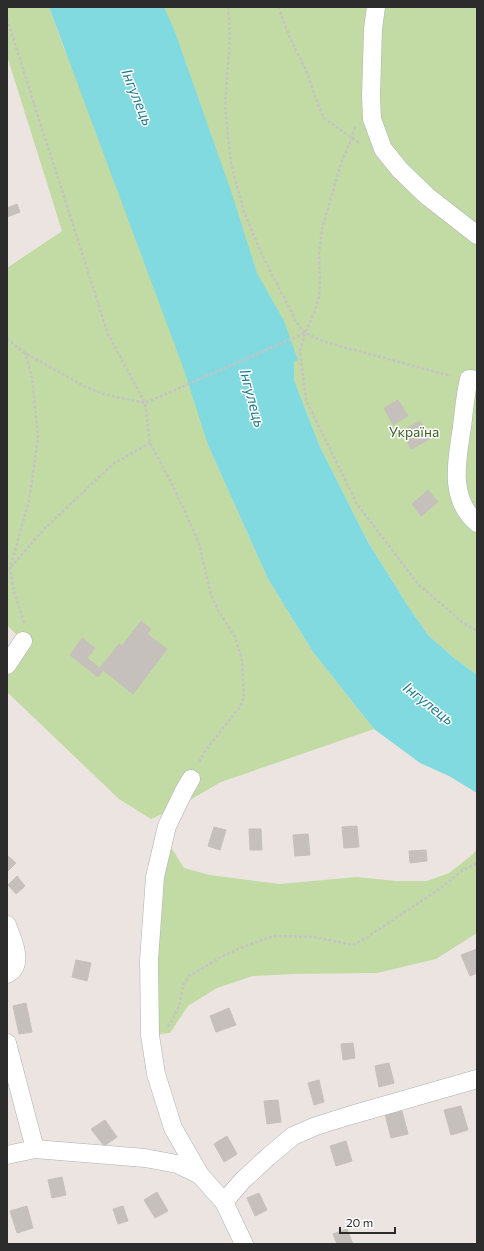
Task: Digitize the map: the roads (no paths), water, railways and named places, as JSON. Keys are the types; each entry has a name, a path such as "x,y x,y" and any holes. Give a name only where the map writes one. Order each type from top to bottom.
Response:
{"street":[{"path":"376,7 373,29 371,96 372,119 383,149 400,170 427,196 477,235"},
{"path":"473,379 466,394 456,477 463,504 477,523"},
{"path":"7,665 23,641"},
{"path":"191,779 167,826 155,877 149,960 152,1048 156,1074 173,1128 200,1176 224,1202 244,1244"},
{"path":"7,925 16,948 14,968 7,974"},
{"path":"7,1043 35,1149"},
{"path":"224,1202 247,1176 293,1136 316,1126 477,1079"},
{"path":"7,1155 35,1149 145,1158 177,1164 200,1176"}],"water":[{"name":"Інгулець","path":"49,7 164,7 175,32 232,194 257,273 284,321 298,360 294,362 294,380 320,447 368,542 428,635 453,657 477,675 477,793 449,776 420,763 374,729 313,652 268,579 208,445 184,370"}],"park label":[{"name":"Україна","path":"414,431"}]}
